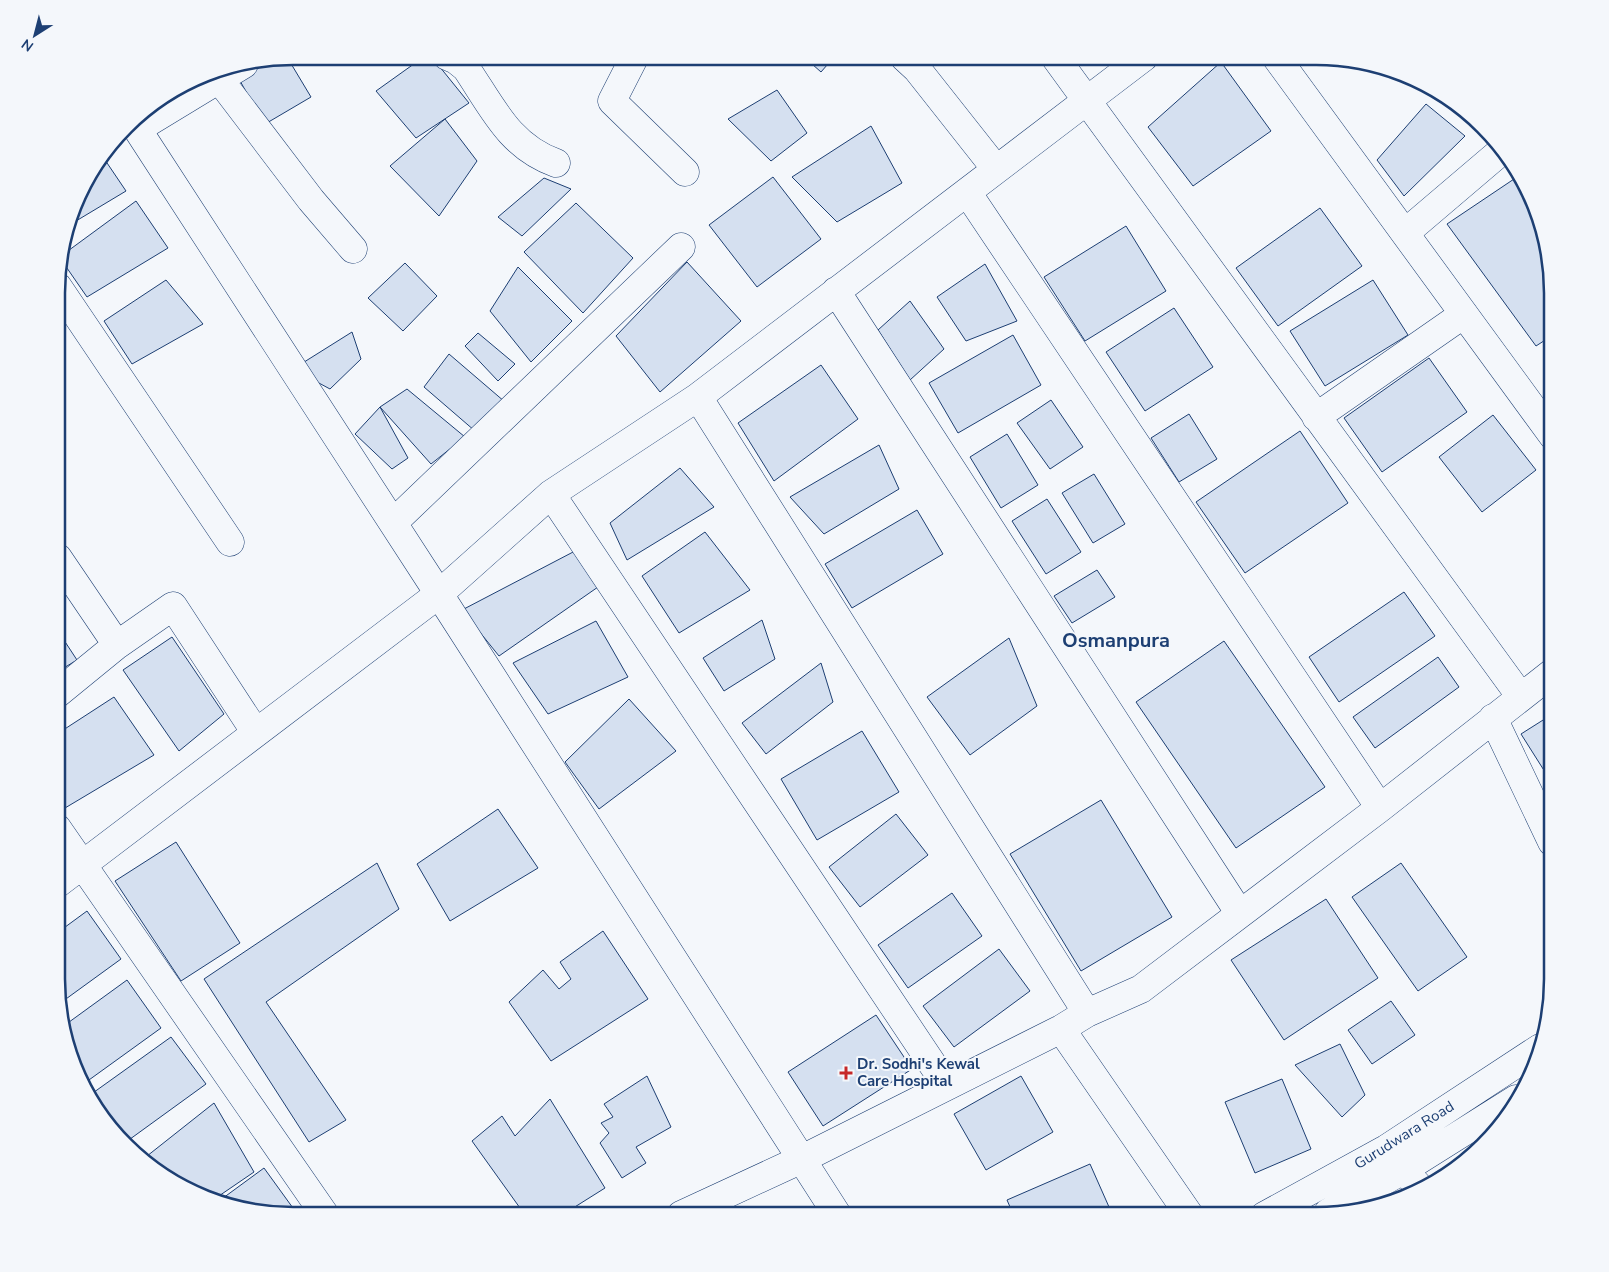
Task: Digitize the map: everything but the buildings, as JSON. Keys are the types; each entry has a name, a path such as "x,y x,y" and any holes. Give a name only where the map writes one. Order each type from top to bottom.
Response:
{"street":[{"path":"462,65 512,137 540,157 556,164"},
{"path":"630,65 612,101 685,172"},
{"path":"913,65 996,169"},
{"path":"1061,65 1521,697"},
{"path":"65,878 439,594 551,494 698,397 1133,65"},
{"path":"1288,65 1405,233 1544,424"},
{"path":"147,119 224,76"},
{"path":"219,79 311,200 353,248"},
{"path":"137,128 832,1207"},
{"path":"1405,233 1497,154"},
{"path":"967,192 1380,808"},
{"path":"393,523 681,248"},
{"path":"836,291 1240,914"},
{"path":"65,297 230,542"},
{"path":"1316,417 1464,314"},
{"path":"698,397 1087,1013"},
{"path":"551,494 947,1086"},
{"path":"65,568 117,644"},
{"path":"65,687 117,644 174,606 256,733"},
{"path":"701,1207 802,1159 1061,1029 1087,1013 1142,988 1380,808 1544,679"},
{"path":"1493,718 1544,825"},
{"path":"65,839 319,1207"},
{"path":"1061,1029 1184,1207"},
{"name":"Gurudwara Road","path":"1280,1207 1386,1149 1531,1054"},
{"path":"1349,1204 1412,1179 1503,1109"},
{"path":"1386,1149 1412,1179"}],"place":[{"name":"Dr. Sodhi's Kewal Care Hospital","path":"846,1073"}],"district":[{"name":"Osmanpura","path":"1116,640"}]}
